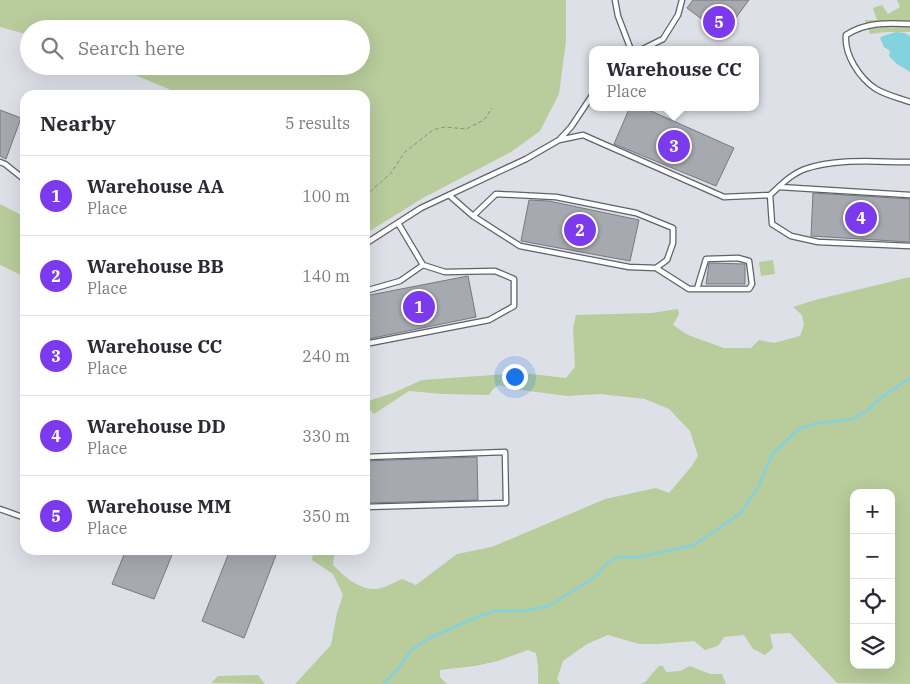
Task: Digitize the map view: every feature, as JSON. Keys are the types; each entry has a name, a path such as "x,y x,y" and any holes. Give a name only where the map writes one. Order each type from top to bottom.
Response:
{"lane":[{"path":"615,0 618,16 629,46"},
{"path":"649,46 663,39 678,15 682,0"},
{"path":"910,24 882,23 857,28 846,35 845,45 858,72 876,89 910,102"},
{"path":"370,241 421,208 526,159 559,140 571,127 589,100"},
{"path":"559,140 583,135 724,197 770,195 788,179 804,170 830,164 847,161 910,162"},
{"path":"0,162 6,164 20,176"},
{"path":"779,187 910,195"},
{"path":"473,216 496,194 556,197 636,213 673,228 673,243 667,260 656,268"},
{"path":"449,195 473,216 520,246 628,267 656,268 689,289 697,289 749,289 752,284 749,261 738,258 706,259 697,289"},
{"path":"770,195 772,224 791,236 818,242 910,246"},
{"path":"370,343 489,320 514,306 514,279 494,271 445,272 423,264 398,223"},
{"path":"370,290 400,281 423,264"},
{"path":"370,456 505,452 506,503 370,507"},
{"path":"0,509 20,516"}],"path":[{"path":"370,192 391,173 405,152 433,130 445,127 466,128 484,120 492,108"}],"green space":[{"path":"0,0 566,0 566,41 559,94 540,131 511,152 423,198 370,231 370,90 171,90 135,75 370,75 370,20 20,20 20,33 0,27"},
{"path":"897,0 910,0 910,32 870,34 865,20 877,20 873,8 882,5 888,14 900,7"},
{"path":"0,204 20,214 20,275 0,265"},
{"path":"773,260 775,274 761,276 759,262"},
{"path":"910,277 910,684 837,683 790,633 770,634 773,648 765,655 753,649 744,635 724,637 718,646 705,650 694,641 639,644 608,635 587,644 563,661 557,679 560,684 538,684 536,653 528,650 498,661 440,670 440,677 447,684 295,684 331,645 337,613 343,595 333,574 312,560 313,555 335,555 333,565 347,578 358,585 370,589 386,586 402,579 416,585 457,554 492,547 605,499 656,488 669,493 698,456 690,431 669,409 645,399 600,394 567,396 514,389 499,385 489,395 409,391 374,414 370,410 370,400 393,393 422,380 522,373 566,378 575,367 573,328 576,315 651,313 678,309 679,314 673,325 688,335 724,348 751,348 759,340 774,343 800,336 804,325 802,315 793,307"},
{"path":"659,666 663,666 666,672 680,671 690,666 710,674 722,674 726,684 640,684 645,682"},
{"path":"258,675 265,684 211,683 218,676"}],"water":[{"path":"896,32 905,33 910,36 910,72 897,64 889,56 890,51 884,47 880,38"}],"building":[{"path":"693,0 749,0 723,35 687,8"},
{"path":"0,110 20,118 20,121 6,159 0,156"},
{"path":"628,111 651,111 734,148 716,186 614,144"},
{"path":"813,193 910,199 910,242 811,236"},
{"path":"529,200 549,201 639,220 630,261 521,241"},
{"path":"709,263 745,264 745,284 706,284"},
{"path":"468,276 476,317 370,339 370,295"},
{"path":"477,457 478,500 370,503 370,461"},
{"path":"124,555 172,555 154,599 112,584"},
{"path":"228,555 276,555 244,638 202,621"}],"waterway":[{"path":"384,684 411,650 428,639 463,623 494,611 524,611 548,606 586,583 598,574 607,563 619,557 639,557 694,545 741,513 758,487 773,453 799,429 817,423 853,419 910,378"}],"place":[{"name":"Warehouse MM","path":"719,22"},
{"name":"Warehouse CC","path":"674,146"},
{"name":"Warehouse DD","path":"861,218"},
{"name":"Warehouse BB","path":"580,230"},
{"name":"Warehouse AA","path":"419,307"}]}
